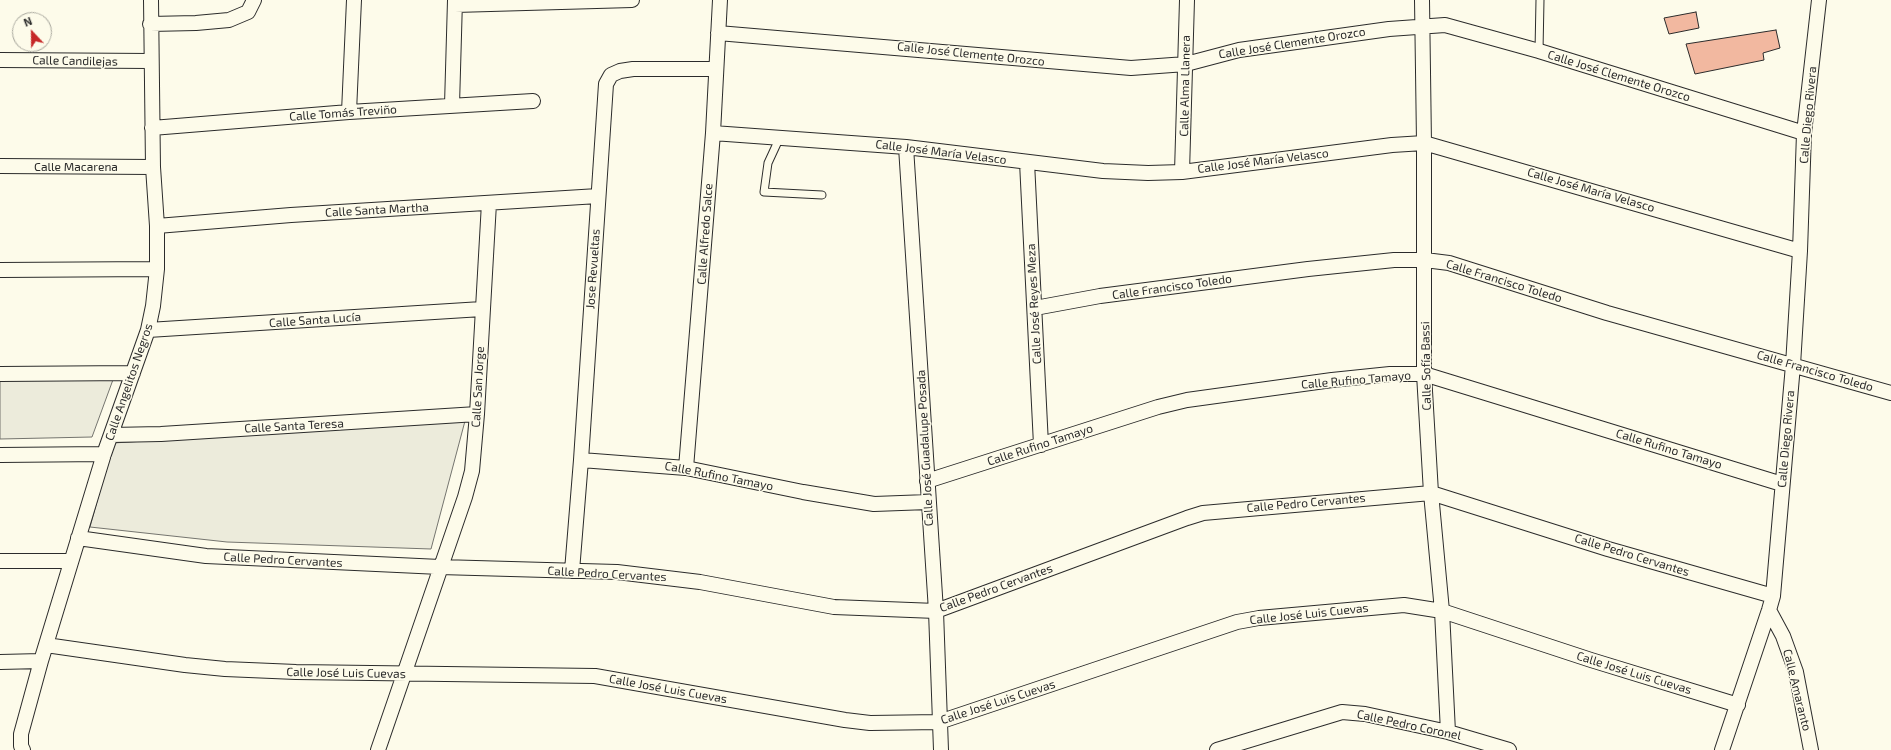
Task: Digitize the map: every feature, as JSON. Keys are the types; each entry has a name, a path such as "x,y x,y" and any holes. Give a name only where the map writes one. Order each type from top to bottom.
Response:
{"street":[{"name":"Calle Angelitos Negros","path":"23,750 21,746 21,734 41,661 104,454 148,330 153,306 157,269 157,226 152,167 150,61 151,0"},
{"path":"349,112 354,0"},
{"path":"452,105 455,2 632,0"},
{"name":"Calle Alfredo Salce","path":"686,468 713,133 720,0"},
{"name":"Calle Alma Llanera","path":"1182,172 1187,0"},
{"name":"Calle Sofía Bassi","path":"1422,0 1425,260 1424,374 1431,492 1442,611 1448,732"},
{"name":"Calle Diego Rivera","path":"1722,750 1770,610 1772,596 1793,365 1800,251 1804,133 1819,0"},
{"path":"150,24 215,22 240,17 251,6"},
{"name":"Calle José Clemente Orozco","path":"718,33 1131,68 1186,64 1239,50 1422,25 1445,26 1539,51 1804,133"},
{"name":"Calle Candilejas","path":"0,60 150,61"},
{"name":"Jose Revueltas","path":"572,571 581,460 606,84 611,75 620,71 633,69 716,69"},
{"name":"Calle Tomás Treviño","path":"152,128 349,112 533,101"},
{"name":"Calle José María Velasco","path":"713,133 781,136 906,147 1104,172 1148,174 1182,172 1392,145 1424,143 1800,251"},
{"name":"Calle José Guadalupe Posada","path":"906,147 936,611 941,750"},
{"name":"Calle José Reyes Meza","path":"1026,162 1035,308 1041,445"},
{"name":"Calle Macarena","path":"0,166 152,167"},
{"name":"Calle Santa Martha","path":"157,226 598,196"},
{"name":"Calle San Jorge","path":"378,750 465,497 472,471 490,203"},
{"name":"Calle Francisco Toledo","path":"1035,308 1108,295 1308,269 1394,260 1425,260 1449,264 1607,313 1891,393"},
{"path":"0,270 157,269"},
{"name":"Calle Santa Lucía","path":"148,330 482,309"},
{"path":"0,374 133,373"},
{"name":"Calle Rufino Tamayo","path":"927,481 1158,407 1187,400 1332,380 1390,374 1424,374 1782,484"},
{"name":"Calle Santa Teresa","path":"111,435 169,434 477,414"},
{"path":"0,455 104,454"},
{"name":"Calle Rufino Tamayo","path":"581,460 686,468 874,504 928,502"},
{"name":"Calle Pedro Cervantes","path":"78,538 206,556 440,567 572,571 656,576 834,607 936,611 1203,513 1431,492 1608,549 1772,596"},
{"path":"0,561 71,561"},
{"name":"Calle José Luis Cuevas","path":"46,645 185,665 225,669 296,672 599,677 845,720 870,723 939,722 1248,619 1404,605 1442,611 1591,660 1738,705"},
{"name":"Calle Amaranto","path":"1770,610 1783,636 1796,672 1811,750"},
{"path":"0,662 41,661"},
{"name":"Calle Pedro Coronel","path":"1217,750 1342,712 1365,714 1448,732 1508,750"}],"lane":[{"path":"1539,51 1540,0"},
{"path":"781,136 768,163 764,192 822,195"}],"shaded area":[{"path":"114,377 92,437 0,439 0,378"},
{"path":"465,421 431,549 227,542 90,527 113,443"}],"building":[{"path":"1696,12 1699,28 1669,34 1664,18"},
{"path":"1776,30 1780,48 1763,53 1764,60 1695,74 1686,44"}]}
